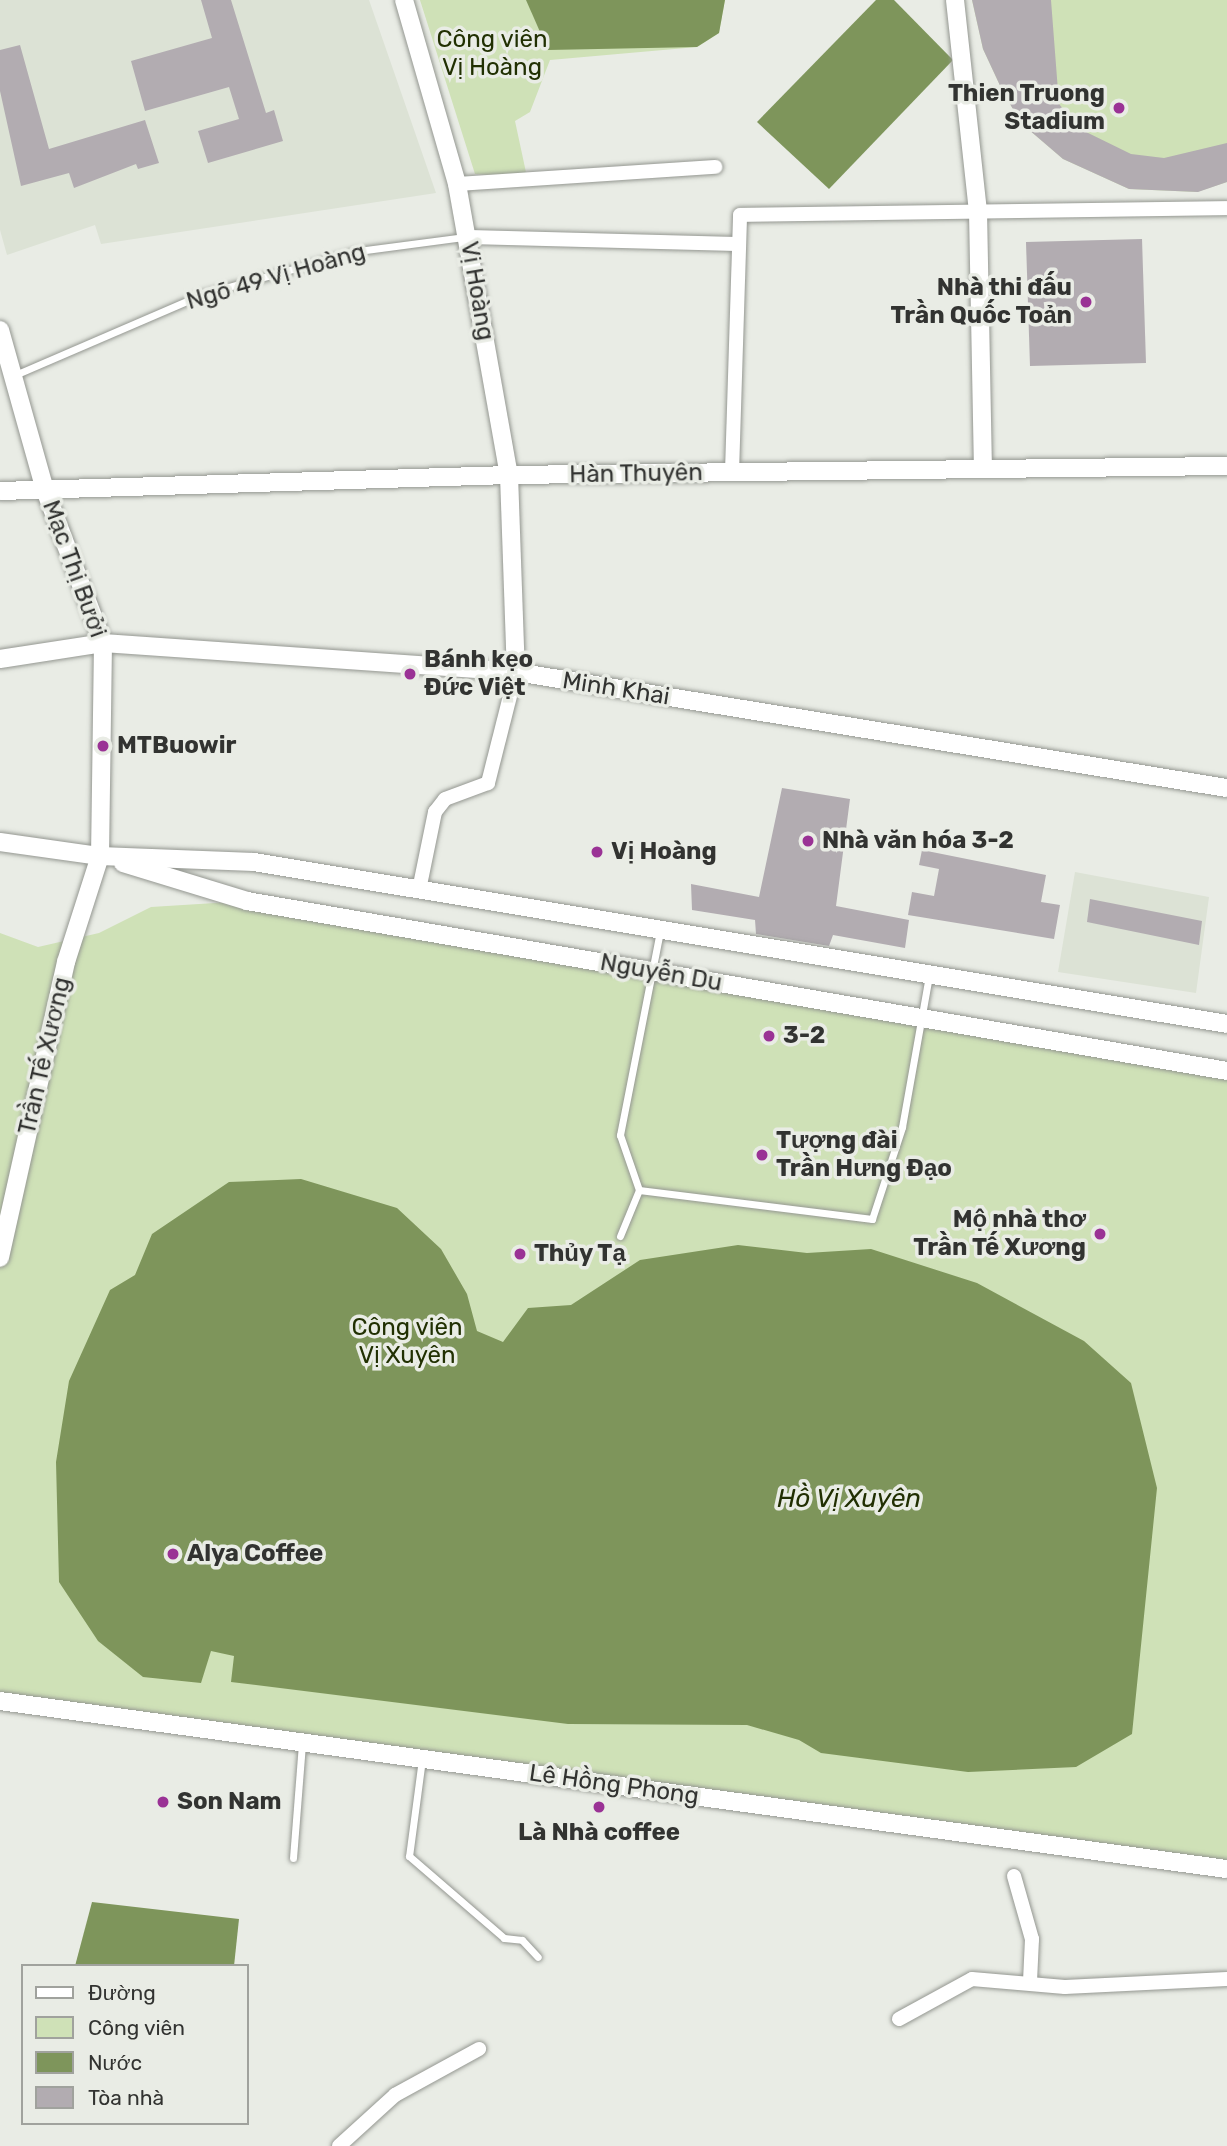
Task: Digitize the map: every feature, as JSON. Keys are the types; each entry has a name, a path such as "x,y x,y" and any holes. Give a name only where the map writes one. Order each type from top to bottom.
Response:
{"street":[{"name":"Vị Hoàng","path":"404,0 457,184 509,475 516,672"},
{"path":"955,0 978,211 983,469"},
{"path":"457,184 715,167"},
{"path":"732,472 740,215 1227,208"},
{"path":"467,237 739,244"},
{"name":"Mạc Thị Bưởi","path":"0,330 46,490 103,643 100,856"},
{"name":"Hàn Thuyên","path":"0,491 509,475 1227,466"},
{"name":"Minh Khai","path":"0,659 103,643 516,672 1227,788"},
{"path":"419,890 435,811 445,799 488,783 516,672"},
{"name":"Nguyễn Du","path":"0,842 100,856 254,862 1227,1024"},
{"name":"Nguyễn Du","path":"100,856 247,901 1227,1071"},
{"name":"Trần Tế Xương","path":"0,1258 66,962 100,856"},
{"name":"Lê Hồng Phong","path":"0,1701 1227,1869"},
{"path":"1014,1876 1032,1939 1030,1982"},
{"path":"899,2019 972,1979 1065,1987 1135,1978 1227,1979"},
{"path":"339,2146 395,2095 479,2049"}],"lane":[{"name":"Ngõ 49 Vị Hoàng","path":"14,375 203,294 358,251 467,237"},
{"path":"620,1236 639,1190 620,1135 649,971 660,930"},
{"path":"639,1190 872,1219 902,1126 929,975"},
{"path":"293,1858 302,1742"},
{"path":"422,1759 409,1856 504,1938 522,1940 538,1957"}],"shaded area":[{"path":"0,0 369,0 436,193 101,244 95,225 7,255 0,230"},
{"path":"1075,872 1209,897 1196,993 1058,972"}],"green space":[{"name":"Công viên Vị Hoàng","path":"420,0 725,0 719,33 697,47 550,60 530,112 515,121 527,177 475,174"},
{"name":"Thien Truong Stadium","path":"972,0 1227,0 1227,182 1197,192 1129,189 1063,159 1021,123 1003,92 983,49"},
{"name":"Công viên Vị Xuyên","path":"247,901 1227,1071 1227,1868 0,1696 0,933 38,947 99,933 151,907"}],"water":[{"path":"526,0 725,0 719,33 697,47 548,50"},
{"path":"876,0 894,0 953,60 829,189 757,122"},
{"name":"Hồ Vị Xuyên","path":"301,1179 397,1208 441,1249 467,1294 477,1331 503,1342 528,1308 571,1305 640,1260 738,1245 807,1253 871,1249 977,1283 1084,1341 1131,1383 1157,1488 1132,1734 1076,1767 968,1772 821,1753 799,1740 747,1725 568,1724 231,1682 234,1656 211,1651 201,1683 143,1677 98,1641 59,1582 56,1462 69,1381 110,1290 135,1275 152,1234 229,1182"},
{"path":"92,1902 239,1919 234,1964 76,1964"}],"building":[{"path":"201,0 231,0 266,113 274,110 283,141 208,163 198,131 239,119 229,87 145,111 131,61 212,38"},
{"path":"972,0 1051,0 1059,104 1080,129 1131,154 1164,158 1227,143 1227,182 1198,192 1129,189 1063,159 1021,123 1003,92 983,49"},
{"path":"20,45 49,149 145,120 159,163 138,169 136,164 74,188 69,173 21,186 0,91 0,50"},
{"name":"Nhà thi đấu Trần Quốc Toản","path":"1142,239 1146,363 1030,366 1026,242"},
{"name":"Nhà văn hóa 3-2","path":"782,788 850,799 836,906 909,920 905,948 833,935 829,946 756,934 755,920 692,910 691,884 759,897"},
{"path":"922,850 1046,875 1041,902 1060,905 1054,939 908,915 912,892 934,896 939,869 919,865"},
{"path":"1090,899 1202,921 1199,945 1087,922"}],"place":[{"name":"Thien Truong Stadium","path":"1119,108"},
{"name":"Nhà thi đấu Trần Quốc Toản","path":"1086,302"},
{"name":"Bánh kẹo Đức Việt","path":"410,674"},
{"name":"MTBuowir","path":"103,746"},
{"name":"Nhà văn hóa 3-2","path":"808,841"},
{"name":"Vị Hoàng","path":"597,852"},
{"name":"3-2","path":"769,1036"},
{"name":"Tượng đài Trần Hưng Đạo","path":"762,1155"},
{"name":"Mộ nhà thơ Trần Tế Xương","path":"1100,1234"},
{"name":"Thủy Tạ","path":"520,1254"},
{"name":"Alya Coffee","path":"173,1554"},
{"name":"Son Nam","path":"163,1802"},
{"name":"Là Nhà coffee","path":"599,1807"}]}
